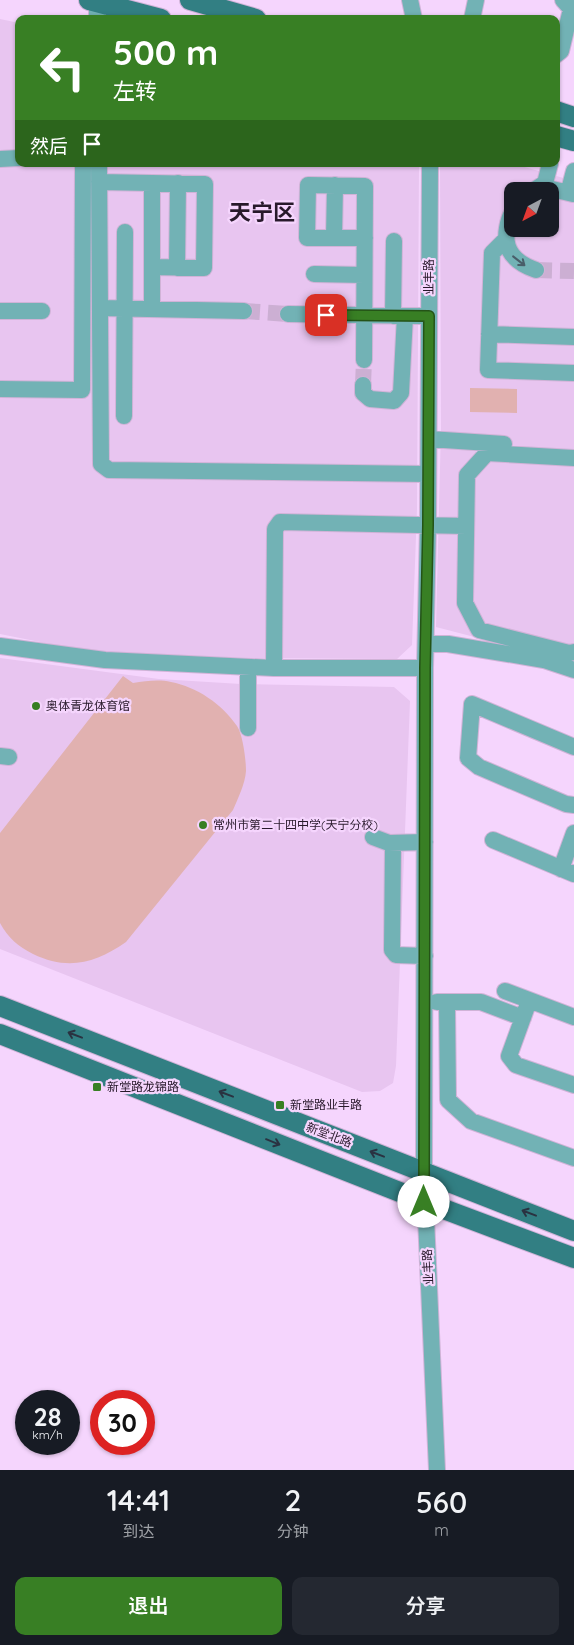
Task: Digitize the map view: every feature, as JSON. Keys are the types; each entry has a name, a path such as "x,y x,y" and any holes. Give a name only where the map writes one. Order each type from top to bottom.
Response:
{"main road":[{"path":"190,0 242,15"},
{"path":"95,7 140,15"},
{"path":"560,112 574,117"},
{"name":"新堂北路","path":"0,1006 574,1230"},
{"path":"0,1034 424,1202 574,1258"}],"street":[{"path":"410,0 413,15"},
{"path":"473,15 476,0"},
{"path":"560,52 571,8 563,0"},
{"path":"0,159 15,158"},
{"path":"0,389 82,390 83,167"},
{"path":"99,167 101,464 109,470 428,474"},
{"name":"业丰路","path":"430,167 429,439 425,668 424,1202 437,1470"},
{"path":"545,182 549,167"},
{"path":"573,194 570,186 574,171"},
{"path":"99,182 205,184 204,268 152,267"},
{"path":"152,183 152,309"},
{"path":"177,268 178,184"},
{"path":"364,238 307,238 308,185 365,186 364,360"},
{"path":"334,238 335,185"},
{"path":"559,191 573,194"},
{"path":"124,416 126,232"},
{"path":"536,270 526,266 512,256 505,240 492,253 488,370 574,373"},
{"path":"363,385 363,393 370,399 394,400 401,393 399,316 394,242"},
{"path":"314,274 364,275"},
{"path":"100,308 244,311"},
{"path":"0,311 42,311"},
{"path":"288,314 429,316"},
{"path":"489,334 574,337"},
{"path":"429,439 574,448"},
{"path":"574,458 487,453 467,475 465,603 479,630 569,653 574,652"},
{"path":"274,668 275,529 280,522 466,526"},
{"path":"426,644 448,644 544,660 574,670"},
{"path":"0,646 105,660 274,668 425,668"},
{"path":"248,667 248,728"},
{"path":"574,748 472,704 468,758 479,767 566,804 574,805"},
{"path":"494,840 568,872 574,833"},
{"path":"373,837 393,843 425,842"},
{"path":"393,843 392,950 396,956 425,956"},
{"path":"505,991 574,1018"},
{"path":"529,1000 509,1056 516,1065 574,1085"},
{"path":"424,1002 481,1002 523,1018"},
{"path":"447,1002 448,1100 471,1122 574,1158"}],"shaded area":[{"path":"0,19 15,22 15,167 419,167 417,509 412,645 397,659 250,658 85,651 0,634"},
{"path":"440,167 525,167 574,181 574,663 436,627 441,428"},
{"path":"470,388 517,389 517,413 470,412"},
{"name":"常州市第二十四中学(天宁分校)","path":"0,658 159,679 241,684 394,687 410,701 396,1066 393,1083 380,1091 362,1092 0,949"},
{"path":"123,676 133,683 162,681 181,684 199,692 216,704 231,718 239,730 246,771 244,781 233,810 126,942 93,960 70,963 58,962 33,954 18,945 6,933 0,923 0,833"}],"tunnel":[{"path":"536,270 574,271"},
{"path":"244,311 288,314"},
{"path":"363,385 364,360"}],"place":[{"name":"奥体青龙体育馆","path":"36,706"},
{"name":"常州市第二十四中学(天宁分校)","path":"203,825"},
{"name":"新堂路龙锦路","path":"97,1087"},
{"name":"新堂路业丰路","path":"280,1105"}],"district":[{"name":"天宁区","path":"262,212"}],"route":[{"path":"326,315 429,316 425,668 424,1202"}]}
